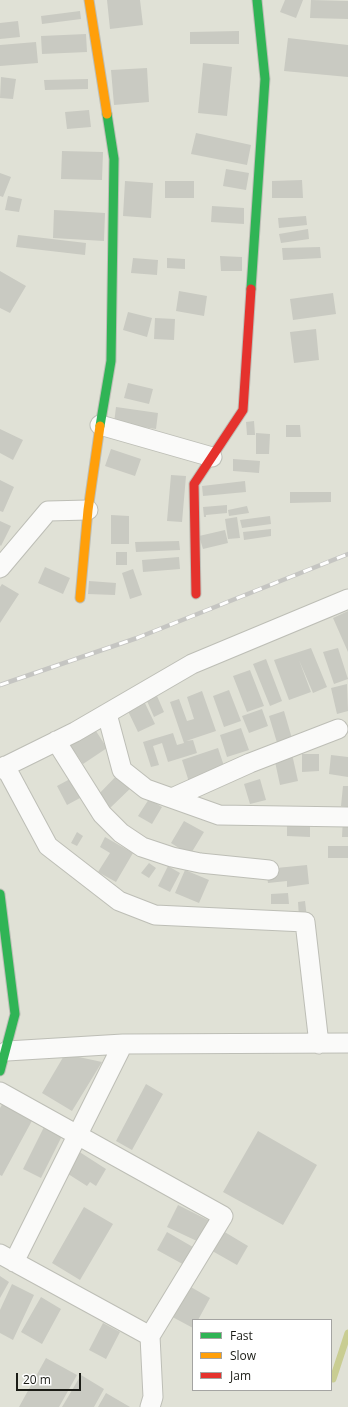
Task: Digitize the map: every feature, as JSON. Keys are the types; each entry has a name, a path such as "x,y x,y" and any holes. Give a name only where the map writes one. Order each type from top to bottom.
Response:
{"street":[{"path":"80,598 88,510 100,425 112,361 114,159 89,0"},
{"path":"196,594 194,484 243,410 265,79 257,0"},
{"path":"100,425 212,457"},
{"path":"0,568 48,511 88,510"},
{"path":"319,1044 305,922 155,915 119,901 48,846 3,767 107,714 192,664 348,599"},
{"path":"107,714 122,770 146,789 219,815 348,818"},
{"path":"172,798 250,763 338,729"},
{"path":"56,741 102,814 120,833 142,847 172,857 200,862 269,870"},
{"path":"0,894 15,1014 7,1051 0,1071"},
{"path":"7,1051 123,1044 348,1043"},
{"path":"123,1044 79,1135 7,1258 150,1336"},
{"path":"0,1092 223,1216 150,1336 153,1397 150,1407"}],"building":[{"path":"107,0 140,0 143,25 110,29"},
{"path":"285,0 303,0 296,18 280,12"},
{"path":"311,0 348,1 348,19 310,18"},
{"path":"80,11 81,19 42,24 41,16"},
{"path":"18,21 20,37 0,39 0,23"},
{"path":"239,31 239,44 190,44 190,32"},
{"path":"86,34 87,52 42,54 41,36"},
{"path":"288,38 348,45 348,77 284,71"},
{"path":"36,42 38,63 0,66 0,45"},
{"path":"203,63 232,67 227,116 198,113"},
{"path":"147,68 149,102 114,105 111,70"},
{"path":"1,77 16,79 13,99 0,98"},
{"path":"88,79 88,89 45,90 44,80"},
{"path":"89,110 91,127 67,129 65,112"},
{"path":"196,133 251,145 247,165 191,154"},
{"path":"62,151 103,152 102,180 61,179"},
{"path":"226,169 249,173 246,190 223,186"},
{"path":"0,173 11,177 3,197 0,196"},
{"path":"302,180 303,198 272,198 272,181"},
{"path":"125,181 153,183 151,218 123,216"},
{"path":"165,181 194,181 194,198 165,198"},
{"path":"8,196 22,199 19,212 5,210"},
{"path":"212,206 244,208 244,224 211,222"},
{"path":"54,210 105,213 104,241 53,238"},
{"path":"306,216 307,225 279,228 278,218"},
{"path":"308,229 309,239 281,243 279,234"},
{"path":"18,235 86,243 85,255 16,247"},
{"path":"320,247 321,258 283,260 282,248"},
{"path":"220,256 242,257 242,271 221,271"},
{"path":"133,258 158,260 157,275 131,273"},
{"path":"167,258 185,259 185,269 167,268"},
{"path":"0,271 26,286 10,313 0,308"},
{"path":"179,291 207,296 204,316 176,311"},
{"path":"333,293 336,314 293,320 290,299"},
{"path":"128,312 152,318 147,337 123,330"},
{"path":"155,318 175,319 174,340 154,339"},
{"path":"316,329 319,360 294,363 290,332"},
{"path":"128,383 153,389 149,404 124,398"},
{"path":"116,407 158,413 156,429 114,423"},
{"path":"254,421 255,435 247,435 246,422"},
{"path":"286,425 300,425 301,437 286,437"},
{"path":"0,429 23,440 13,460 0,453"},
{"path":"256,433 270,434 269,454 256,454"},
{"path":"111,449 141,459 135,476 105,466"},
{"path":"233,459 260,461 259,473 233,471"},
{"path":"171,475 186,476 182,522 167,521"},
{"path":"0,480 14,487 3,512 0,511"},
{"path":"245,481 246,492 203,496 202,486"},
{"path":"290,492 331,492 331,502 290,503"},
{"path":"227,505 227,513 206,515 206,517 204,517 203,507"},
{"path":"247,506 249,513 229,516 228,510"},
{"path":"111,515 129,516 129,544 111,544"},
{"path":"270,516 271,524 242,528 240,520"},
{"path":"237,517 240,538 228,539 225,519"},
{"path":"0,521 11,526 1,546 0,545"},
{"path":"271,529 271,536 244,540 243,532"},
{"path":"225,530 228,543 203,549 199,536"},
{"path":"179,541 180,550 136,552 135,542"},
{"path":"116,552 127,552 127,565 116,565"},
{"path":"179,557 180,569 143,572 142,560"},
{"path":"45,567 70,578 63,594 38,583"},
{"path":"133,569 142,595 130,599 122,573"},
{"path":"89,581 116,583 115,595 88,594"},
{"path":"2,584 19,594 0,623 0,587"},
{"path":"348,611 348,652 333,618"},
{"path":"311,648 327,687 313,693 299,660 311,692 289,700 274,660"},
{"path":"338,648 348,679 334,684 323,652"},
{"path":"266,659 282,701 270,706 253,664"},
{"path":"250,670 264,706 247,712 233,676"},
{"path":"347,684 348,711 337,714 331,688"},
{"path":"229,690 241,721 224,727 213,696"},
{"path":"202,691 216,731 186,741 193,740 197,753 168,762 162,743 153,746 159,765 151,767 143,742 173,733 177,745 184,743 170,702 179,699 187,721 194,719 187,697"},
{"path":"157,696 164,712 154,717 147,701"},
{"path":"143,699 155,724 138,732 126,707"},
{"path":"262,709 268,726 249,733 242,716"},
{"path":"284,711 293,742 278,746 269,716"},
{"path":"94,728 107,748 83,764 70,745"},
{"path":"241,728 249,750 227,757 220,735"},
{"path":"218,748 225,769 189,782 182,760"},
{"path":"292,754 298,781 280,785 274,757"},
{"path":"302,754 319,754 319,771 302,772"},
{"path":"331,755 348,757 348,777 329,774"},
{"path":"122,770 136,783 109,809 96,797"},
{"path":"70,779 80,798 67,805 57,786"},
{"path":"260,779 266,800 250,804 244,784"},
{"path":"343,786 348,786 348,807 341,806"},
{"path":"149,799 162,807 152,824 138,816"},
{"path":"343,817 348,817 348,837 342,837"},
{"path":"184,821 204,832 190,855 171,843"},
{"path":"287,825 310,825 310,837 287,836"},
{"path":"77,832 83,836 77,846 71,843"},
{"path":"105,837 133,853 116,882 98,872 110,853 100,847"},
{"path":"328,846 348,846 348,858 328,858"},
{"path":"149,863 156,868 149,878 141,873"},
{"path":"307,865 309,884 287,887 287,881 268,883 266,869"},
{"path":"168,866 180,873 170,892 158,886"},
{"path":"185,870 209,880 199,903 175,893"},
{"path":"288,893 289,904 271,904 271,894"},
{"path":"305,901 307,918 299,918 298,902"},
{"path":"65,1054 102,1062 72,1111 42,1093"},
{"path":"146,1084 163,1094 132,1150 116,1141"},
{"path":"4,1101 34,1117 2,1176 0,1175 0,1108"},
{"path":"46,1123 64,1132 41,1178 23,1169"},
{"path":"258,1131 317,1165 283,1225 223,1192"},
{"path":"78,1151 106,1169 96,1186 90,1182 87,1186 65,1172"},
{"path":"178,1205 210,1221 199,1242 167,1227"},
{"path":"84,1207 113,1224 80,1280 52,1263"},
{"path":"218,1228 248,1246 237,1265 207,1248"},
{"path":"167,1232 198,1250 188,1267 157,1250"},
{"path":"0,1276 9,1282 0,1298"},
{"path":"182,1282 210,1298 199,1319 192,1319 192,1327 165,1313"},
{"path":"12,1284 34,1295 13,1340 0,1333 0,1310"},
{"path":"41,1297 61,1309 42,1344 21,1332"},
{"path":"103,1323 120,1332 106,1359 89,1350"},
{"path":"46,1358 77,1375 59,1407 19,1407"},
{"path":"81,1375 104,1389 94,1407 62,1407"},
{"path":"106,1393 130,1407 98,1407"}],"waterway":[{"path":"333,1379 348,1333"}],"railway":[{"path":"0,685 137,638 348,554"}],"traffic: fast":[{"path":"251,289 265,79 257,0"},
{"path":"100,426 111,361 114,159 107,114"},
{"path":"0,894 15,1014 0,1071"}],"traffic: slow":[{"path":"89,0 107,114"},
{"path":"80,598 88,510 100,426"}],"traffic: jam":[{"path":"196,594 194,484 243,410 251,289"}]}
